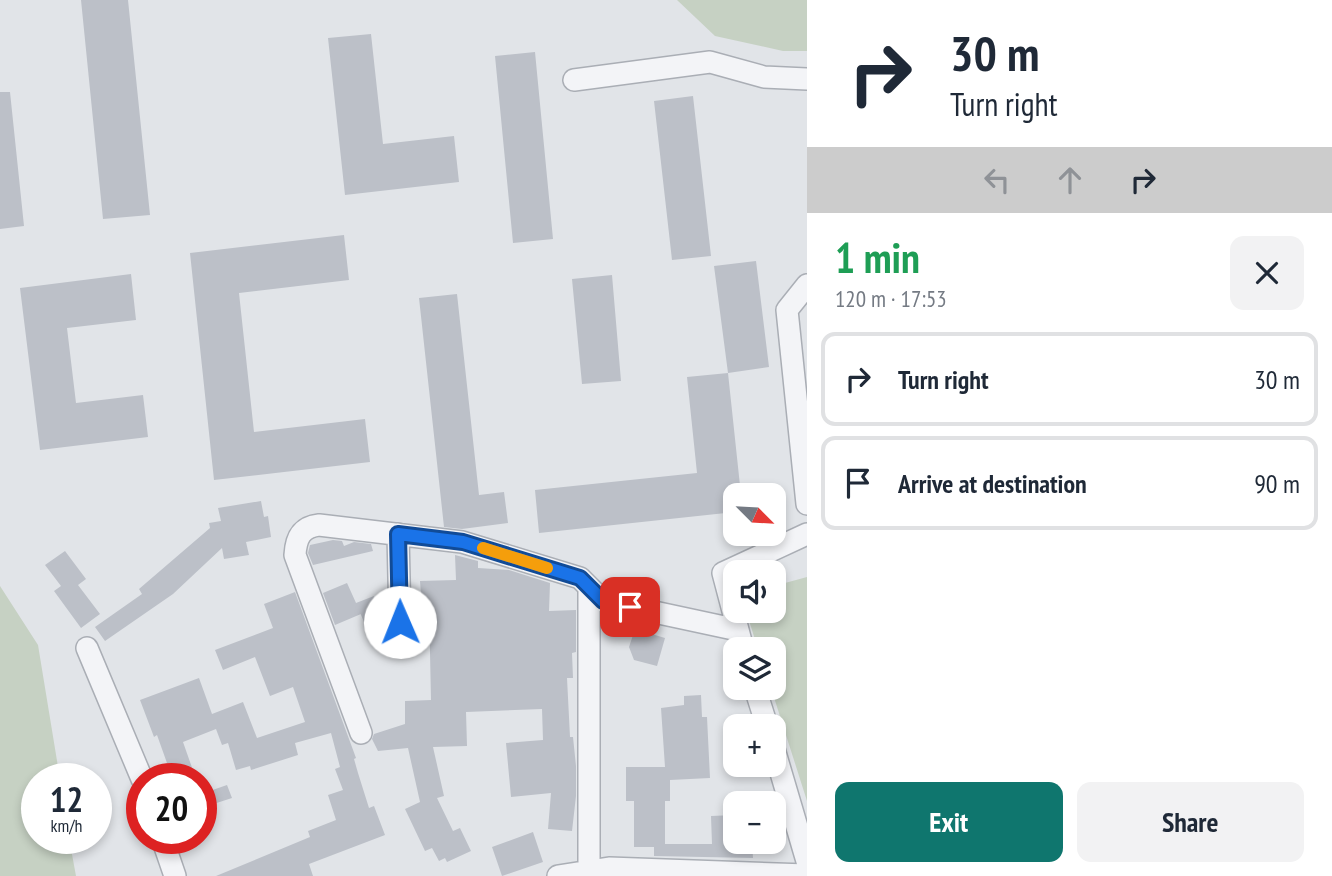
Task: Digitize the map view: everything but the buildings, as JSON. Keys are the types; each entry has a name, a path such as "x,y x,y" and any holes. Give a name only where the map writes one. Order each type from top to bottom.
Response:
{"street":[{"path":"574,80 710,62 764,77 807,79"},
{"path":"807,285 787,310 807,504"},
{"path":"361,733 295,555 301,532 309,527 320,525 463,542 580,578 603,601 730,637"},
{"path":"398,534 400,622"},
{"path":"740,637 723,573 807,534"},
{"path":"589,588 589,874"},
{"path":"88,648 135,763"},
{"path":"782,777 807,861"},
{"path":"167,854 175,876"},
{"path":"558,876 589,874 609,868 807,875"}],"green space":[{"path":"677,0 807,0 807,51 783,51 715,36"},
{"path":"807,577 807,801 786,735 786,714 779,714 775,700 786,700 786,637 754,637 750,623 786,623 786,583"},
{"path":"0,586 38,645 57,763 21,763 21,854 72,854 76,876 0,876"}],"slow traffic":[{"path":"483,548 547,568"}],"route":[{"path":"400,622 398,534 463,542 580,578 603,601 630,607"}]}
